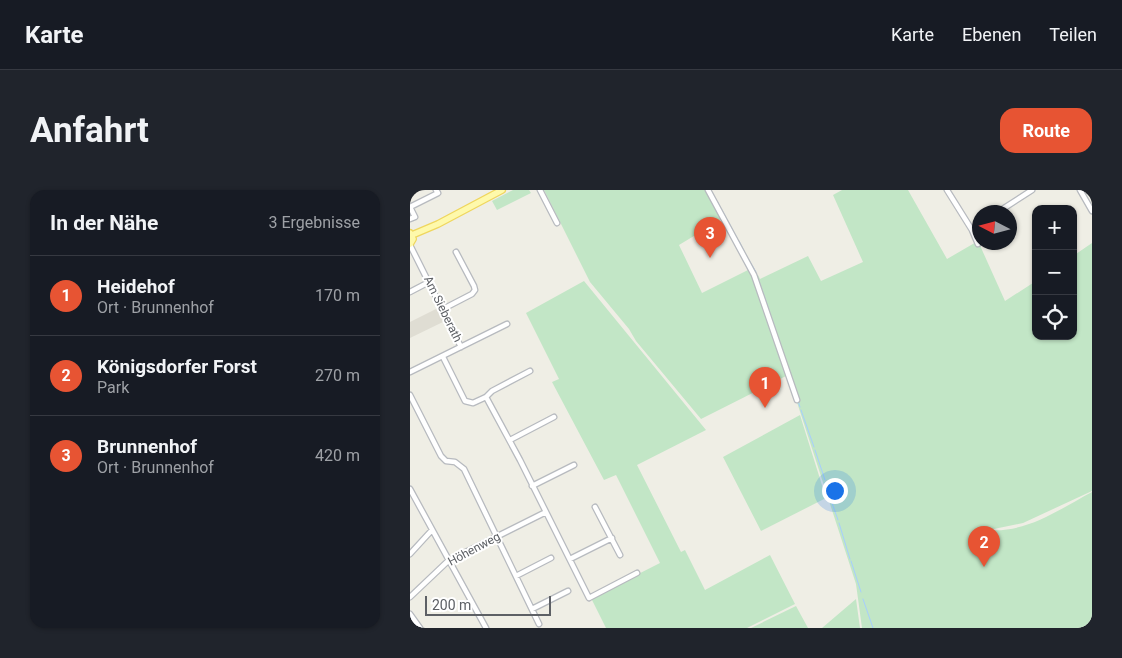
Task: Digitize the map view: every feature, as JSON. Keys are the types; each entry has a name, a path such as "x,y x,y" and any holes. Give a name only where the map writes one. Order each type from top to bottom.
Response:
{"main road":[{"path":"410,245 413,239 411,234 438,224 502,190"}],"street":[{"path":"410,219 415,216 410,207 437,191 443,190"},
{"path":"540,190 557,223"},
{"path":"708,190 754,275 797,400"},
{"path":"947,190 972,230"},
{"path":"1009,205 1032,190"},
{"path":"1080,190 1092,211"},
{"name":"Am Sieberath","path":"410,245 462,346"},
{"path":"443,308 472,294 475,290 456,252"},
{"path":"410,292 429,282"},
{"path":"410,372 507,324"},
{"path":"443,356 465,401 473,403 486,397 492,390 530,371"},
{"path":"410,395 441,456 446,461 455,462 464,469 539,624"},
{"path":"486,397 510,440 589,598 637,573"},
{"path":"510,440 554,417"},
{"path":"532,486 574,465"},
{"path":"410,489 486,628"},
{"path":"596,507 620,555"},
{"name":"Höhenweg","path":"410,596 448,561 546,512"},
{"path":"410,554 432,530"},
{"path":"570,559 612,538"},
{"path":"516,576 551,558"},
{"path":"532,609 568,591"},
{"path":"410,614 420,628"}],"shaded area":[{"path":"438,308 445,321 410,338 410,322"}],"green space":[{"path":"513,190 529,190 531,193 497,210 492,201"},
{"path":"544,190 706,190 722,219 679,245 702,293 750,269 754,276 786,376 701,419 590,282"},
{"path":"842,190 908,190 947,259 972,244 972,250 982,250 1005,301 1032,284 1032,340 1077,340 1077,253 1092,243 1092,491 1023,523 989,530 1017,528 1030,524 1092,492 1092,628 862,628 856,584 756,276 758,275 760,279 808,256 821,281 863,262 833,195"},
{"path":"584,281 706,430 637,465 681,552 685,550 705,590 770,555 795,604 747,628 606,628 591,598 660,563 616,475 604,480 552,382 559,379 526,313"},
{"path":"800,415 826,498 761,531 723,457"},
{"path":"856,599 860,628 822,628"},
{"path":"796,606 808,628 751,628"}],"waterway":[{"path":"717,201 737,238"},
{"path":"739,241 744,251"},
{"path":"746,255 756,272"},
{"path":"757,276 768,307"},
{"path":"769,311 775,328"},
{"path":"798,401 800,407"},
{"path":"801,410 814,447"},
{"path":"815,450 825,480"},
{"path":"825,483 838,520"},
{"path":"839,523 850,559"},
{"path":"851,561 861,592"},
{"path":"863,599 873,628"}],"place":[{"name":"Brunnenhof","path":"710,258"},
{"name":"Heidehof","path":"765,408"},
{"name":"Königsdorfer Forst","path":"984,567"}]}
